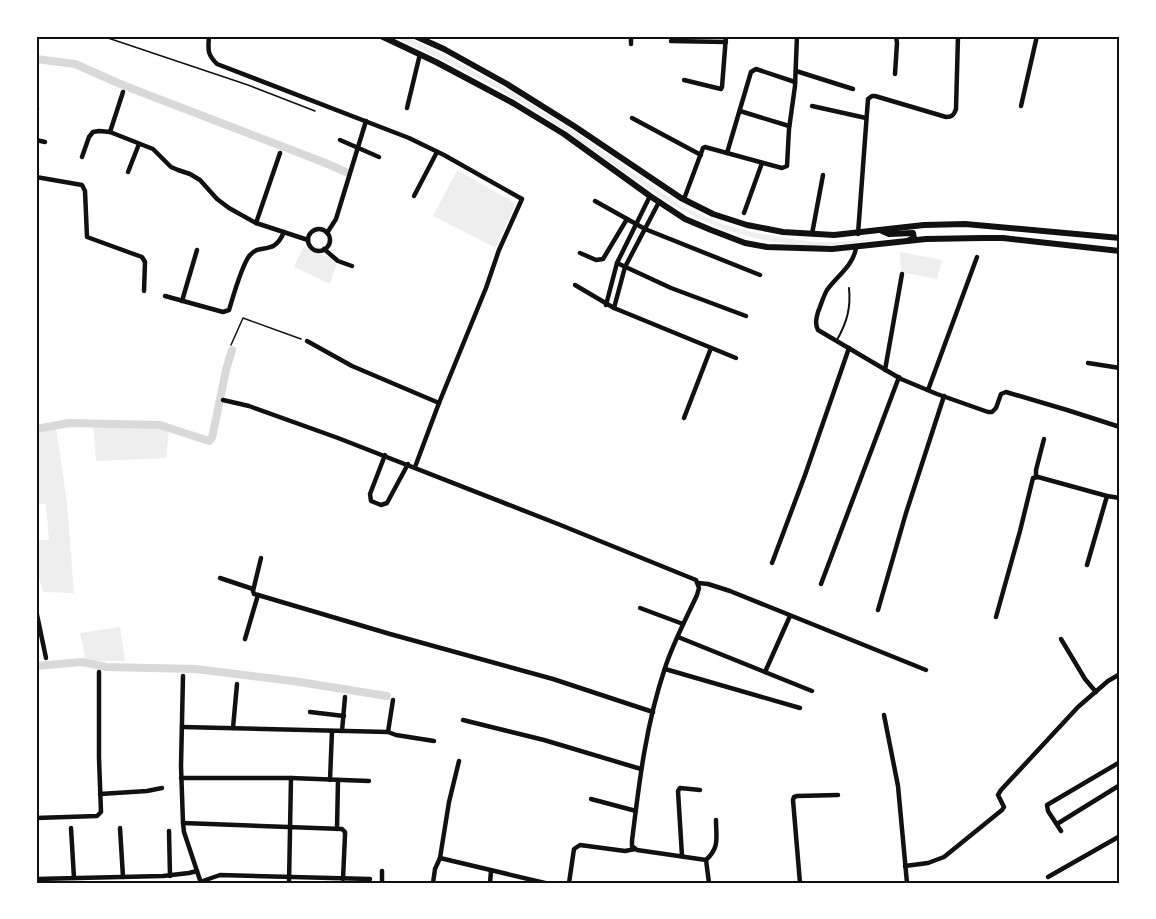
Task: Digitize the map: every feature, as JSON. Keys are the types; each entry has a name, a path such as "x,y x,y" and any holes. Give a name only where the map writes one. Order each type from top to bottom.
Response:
{"main road":[{"path":"381,36 479,84 524,109 564,134 685,219 746,243 782,248 832,249 966,237 1003,238 1120,251"},
{"path":"415,36 444,49 507,84 684,199 713,214 747,225 783,232 834,235 924,225 965,224 1119,237"},
{"path":"882,231 889,234 913,233 914,238 905,242"}],"street":[{"path":"209,36 210,57 217,64 366,121 437,152 522,199 499,249 415,467"},
{"path":"631,36 631,44"},
{"path":"684,199 705,147 782,168 787,166 797,36"},
{"path":"895,74 896,36"},
{"path":"858,234 868,99 872,96 951,117 956,110 958,36"},
{"path":"1021,106 1037,36"},
{"path":"672,41 726,39 721,88 684,80"},
{"path":"406,108 420,54"},
{"path":"727,153 749,76 753,70 795,82"},
{"path":"796,71 853,89"},
{"path":"110,132 123,92"},
{"path":"812,106 866,118"},
{"path":"740,111 789,126"},
{"path":"632,118 701,155"},
{"path":"327,233 336,219 366,121"},
{"path":"82,157 93,132 110,132 153,149 171,166 200,180 217,199 229,208 256,223 308,240 312,248 318,250 324,249 329,241 327,233 321,229 314,230 308,240"},
{"path":"36,140 45,142"},
{"path":"340,140 379,157"},
{"path":"128,172 139,144"},
{"path":"414,196 437,152"},
{"path":"256,223 280,153"},
{"path":"744,213 762,163"},
{"path":"812,234 823,176"},
{"path":"36,177 82,185 85,191 87,237 142,258 145,262 144,291"},
{"path":"606,305 617,263 650,196"},
{"path":"595,201 645,229 760,275"},
{"path":"614,308 626,267 658,202"},
{"path":"580,254 596,260 603,259 627,219"},
{"path":"165,296 226,312 229,310 251,254 276,245 280,242 284,232"},
{"path":"856,248 854,257 827,290 816,320 818,330 899,377 928,390 992,412 1001,394 1006,392 1120,428"},
{"path":"324,249 338,261 352,266"},
{"path":"182,301 197,250"},
{"path":"928,390 977,257"},
{"path":"617,263 671,288 746,316"},
{"path":"885,370 902,274"},
{"path":"575,285 606,305 736,358"},
{"path":"307,341 352,366 439,403"},
{"path":"684,418 711,348"},
{"path":"772,563 849,348"},
{"path":"1088,363 1120,368"},
{"path":"821,584 899,377"},
{"path":"878,610 906,513 944,396"},
{"path":"223,400 276,415 408,464 696,580 698,583 730,591 926,670"},
{"path":"996,617 1032,481 1036,477 1044,439"},
{"path":"385,456 370,494 371,501 381,505 387,503 408,464"},
{"path":"1036,477 1120,498"},
{"path":"1087,565 1107,496"},
{"path":"261,558 253,589 254,594 553,679 653,712"},
{"path":"220,578 253,589"},
{"path":"635,849 632,841 641,769 653,712 665,669 697,595 698,583"},
{"path":"245,639 258,595"},
{"path":"640,608 683,624"},
{"path":"36,610 46,658"},
{"path":"765,672 790,616"},
{"path":"678,636 812,691"},
{"path":"1061,639 1085,679 1096,692"},
{"path":"665,669 800,708"},
{"path":"36,818 97,816 101,812 99,672"},
{"path":"905,866 937,861 949,854 1002,810 1004,807 998,795 1001,790 1078,707 1108,681 1120,674"},
{"path":"183,676 181,778 183,824 200,883 220,875 289,880 370,879"},
{"path":"233,728 237,684"},
{"path":"342,731 345,697"},
{"path":"388,732 393,700"},
{"path":"310,712 344,716"},
{"path":"884,715 898,786 907,883"},
{"path":"463,720 544,740 641,769"},
{"path":"182,727 388,732 434,741"},
{"path":"330,780 332,731"},
{"path":"433,883 459,761"},
{"path":"1061,831 1048,811 1047,805 1120,762"},
{"path":"181,778 369,781"},
{"path":"289,880 291,778"},
{"path":"337,829 338,780"},
{"path":"1057,824 1120,785"},
{"path":"100,794 162,788"},
{"path":"682,856 678,791 680,788 700,790"},
{"path":"800,883 794,797 838,795"},
{"path":"591,799 636,811"},
{"path":"706,860 714,853 716,846 716,820"},
{"path":"183,824 342,829 345,831 343,879"},
{"path":"71,828 74,878"},
{"path":"120,828 123,877"},
{"path":"169,831 170,876"},
{"path":"1048,877 1119,839"},
{"path":"569,883 574,849 580,845 625,851 635,849 706,860"},
{"path":"440,858 545,883"},
{"path":"706,860 710,883"},
{"path":"36,879 170,876 197,871"},
{"path":"382,871 382,883"},
{"path":"490,883 491,871"}],"lane":[{"path":"837,341 850,302 849,288"}],"path":[{"path":"102,36 248,85 315,111"},
{"path":"231,345 243,318 307,341"}],"shaded area":[{"path":"391,36 403,36 422,44 506,89 571,129 681,206 719,223 742,230 815,242 880,239 832,245 798,245 762,240 709,223 668,202 520,102 435,56"},
{"path":"457,170 515,205 496,248 433,216"},
{"path":"304,246 338,259 330,284 294,267"},
{"path":"900,252 942,260 937,279 901,272"},
{"path":"93,426 169,430 166,458 96,461"},
{"path":"56,427 67,503 74,593 43,592 36,570 36,540 49,540 46,504 36,504 36,431"},
{"path":"120,627 125,661 86,661 80,633"}],"waterway":[{"path":"36,59 75,64 125,86 346,172"},
{"path":"36,429 69,423 160,425 209,441 212,438 232,350"},
{"path":"36,666 82,662 106,667 196,669 387,696"}]}
